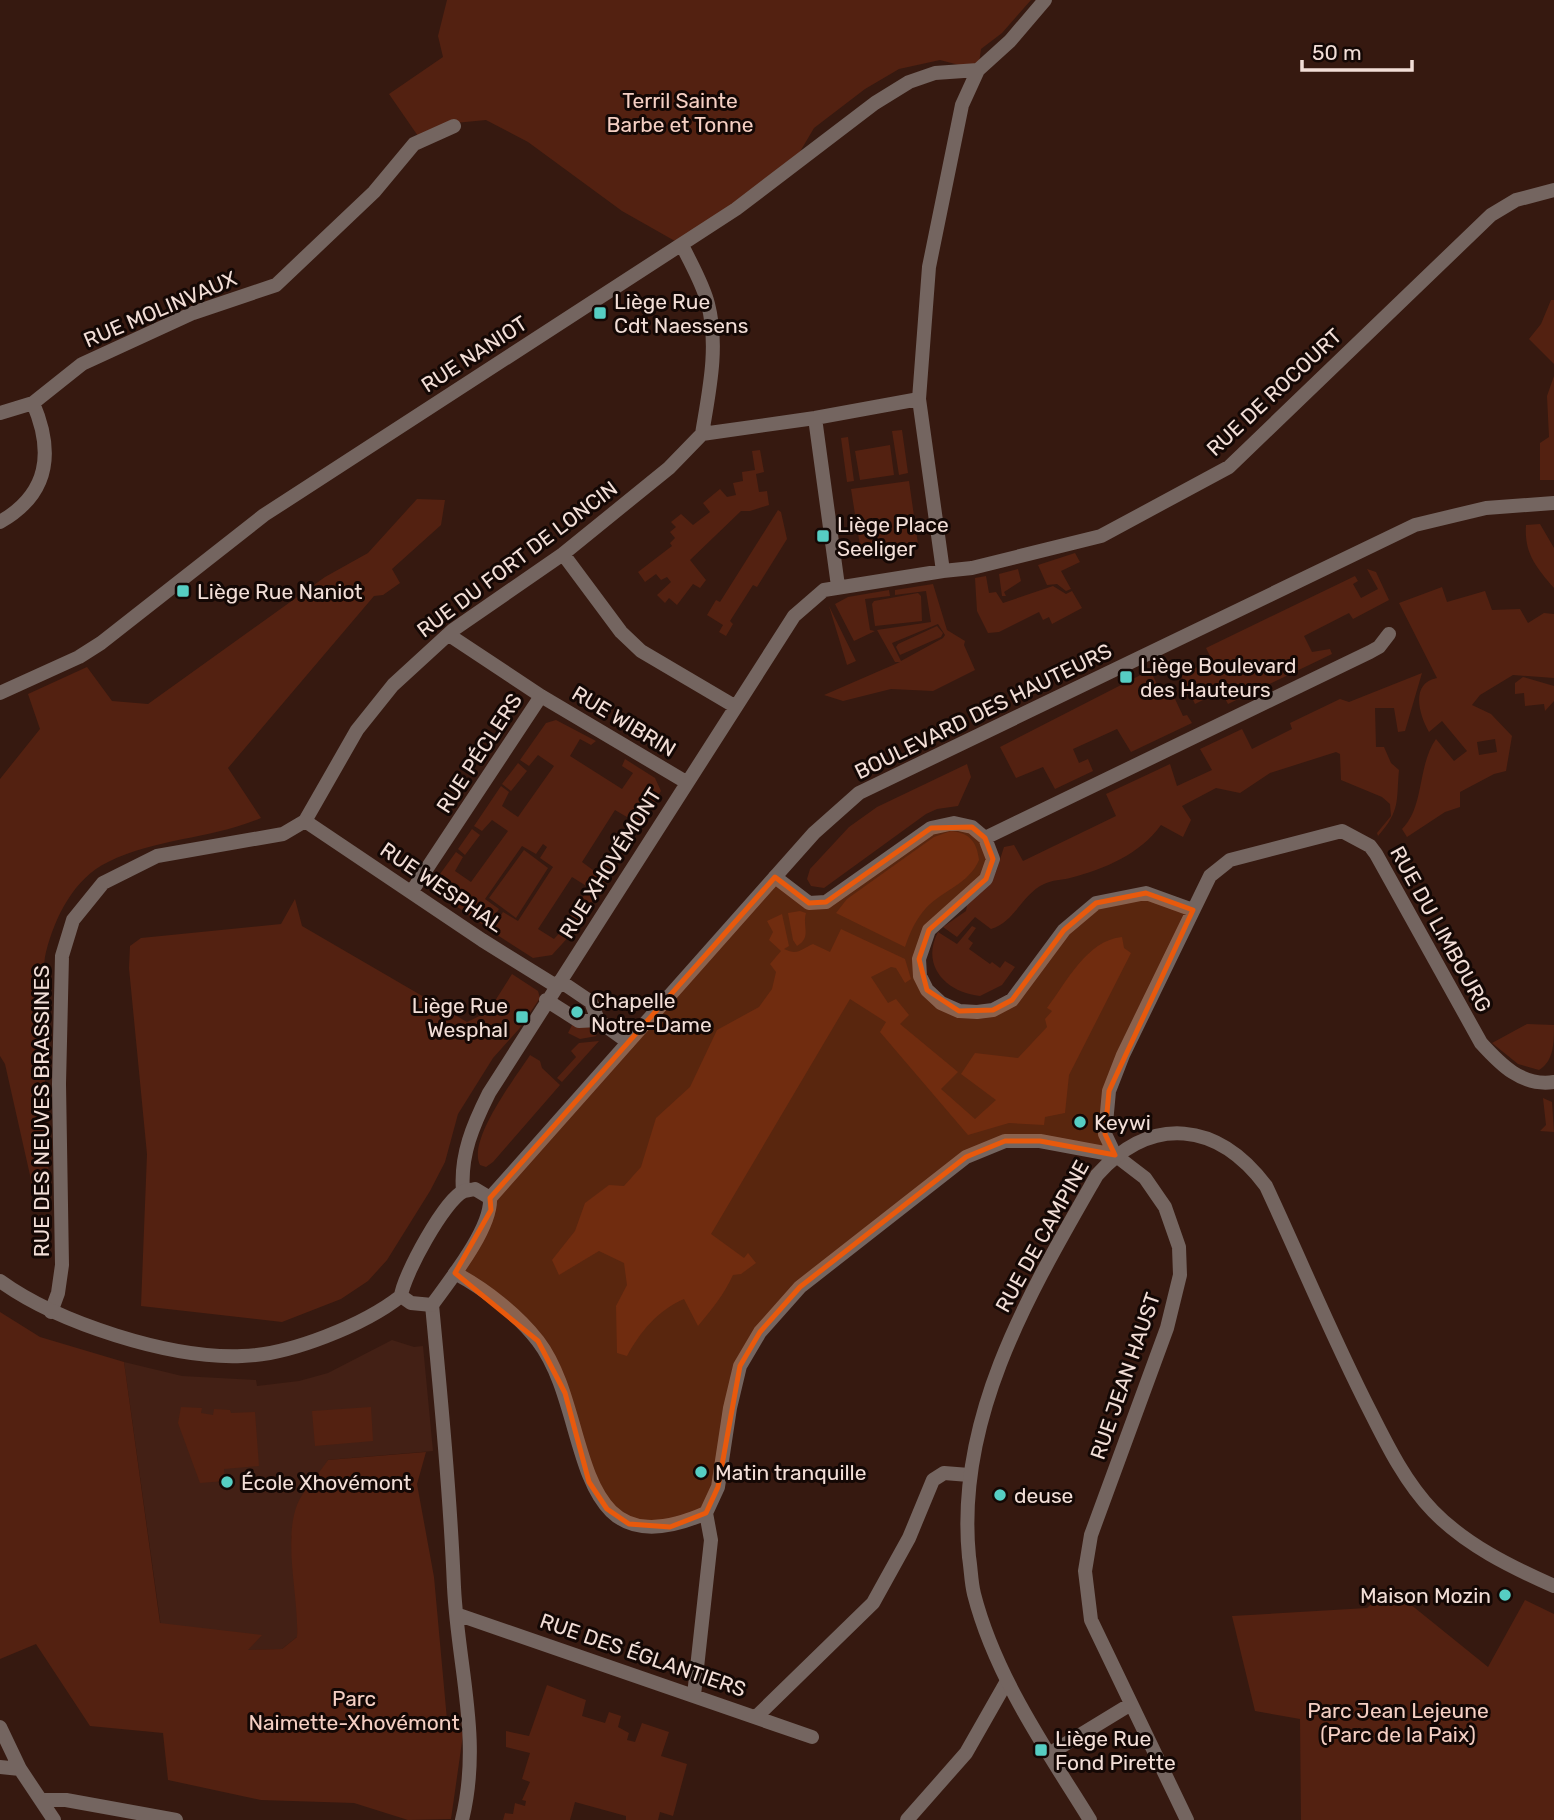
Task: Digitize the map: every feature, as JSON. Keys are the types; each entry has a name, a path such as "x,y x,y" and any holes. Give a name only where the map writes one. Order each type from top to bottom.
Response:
{"street":[{"path":"943,571 919,399 929,267 962,105 978,70 1010,41 1045,0"},
{"name":"RUE NANIOT","path":"0,693 79,657 101,643 264,515 682,244 788,172 827,136 875,103 909,82 935,73 978,70"},
{"name":"RUE MOLINVAUX","path":"0,413 33,403 82,363 193,313 276,285 374,192 414,144 454,126"},
{"name":"RUE DE ROCOURT","path":"838,586 972,568 1101,536 1229,467 1491,215 1516,200 1554,190"},
{"path":"682,244 708,302 713,330 713,365 702,434 815,418 919,399"},
{"path":"0,522 25,504 45,465 44,429 33,403"},
{"path":"815,418 838,586"},
{"name":"RUE DU FORT DE LONCIN","path":"305,821 357,730 393,685 449,635 563,554 669,468 702,434"},
{"name":"BOULEVARD DES HAUTEURS","path":"490,1198 825,821 859,793 1415,525 1486,508 1554,503"},
{"path":"563,554 621,632 641,651 736,707"},
{"name":"RUE XHOVÉMONT","path":"463,1191 461,1169 472,1129 489,1093 546,1000 794,616 813,597 838,586"},
{"path":"985,838 1379,648 1389,634"},
{"name":"RUE PÉCLERS","path":"412,891 541,695 449,635"},
{"name":"RUE WIBRIN","path":"541,695 686,782"},
{"name":"RUE WESPHAL","path":"305,821 482,940 591,1002 598,1020 579,1021 546,1000"},
{"name":"RUE DES NEUVES BRASSINES","path":"51,1312 58,1293 62,1265 59,1084 62,956 73,920 103,883 157,856 283,834 305,821"},
{"path":"775,877 810,903 826,902 931,828 954,823 972,827 985,838 993,859 986,879 929,930 919,959 920,976 927,990 941,1003 959,1012 993,1010 1012,1000 1064,930 1096,903 1146,893 1193,910"},
{"name":"RUE DU LIMBOURG","path":"1115,1154 1105,1134 1109,1091 1210,876 1230,860 1342,831 1370,846 1376,854 1481,1042 1504,1068 1527,1080 1554,1082"},
{"path":"603,1024 628,1042"},
{"name":"RUE DE CAMPINE","path":"1090,1820 1007,1681 973,1593 967,1529 969,1475 985,1404 1011,1335 1097,1175 1115,1154 1157,1135 1178,1132 1199,1134 1219,1142 1253,1168 1266,1186 1349,1369 1396,1461 1432,1511 1465,1538 1514,1569 1554,1586"},
{"path":"694,1695 711,1540 706,1513 718,1487 730,1408 740,1366 760,1332 800,1287 966,1157 1005,1141 1040,1141 1115,1154"},
{"name":"RUE JEAN HAUST","path":"1115,1154 1145,1178 1165,1207 1179,1247 1180,1275 1167,1328 1091,1535 1085,1571 1091,1620 1187,1820"},
{"path":"0,1281 26,1300 51,1312 115,1334 192,1353 244,1356 330,1337 401,1296 408,1271 449,1203 463,1191 475,1189 490,1198 491,1210 455,1273 432,1306 472,1740 469,1789 462,1820"},
{"path":"455,1273 495,1301 538,1341 565,1394 589,1482 607,1509 629,1524 654,1528 670,1527 706,1513"},
{"path":"401,1296 411,1303 432,1306"},
{"path":"757,1716 873,1603 909,1538 933,1480 944,1473 969,1475"},
{"name":"RUE DES ÉGLANTIERS","path":"459,1615 812,1737"},
{"path":"907,1820 966,1753 1007,1681"},
{"path":"1049,1754 1132,1704"},
{"path":"0,1727 20,1769 54,1820"},
{"path":"0,1767 20,1769"},
{"path":"41,1800 66,1800 176,1820"}],"highlighted area":[{"path":"972,827 985,838 993,859 986,879 929,930 919,959 927,990 959,1011 993,1010 1012,1000 1064,930 1096,903 1146,893 1193,910 1109,1091 1105,1134 1115,1155 1040,1141 1005,1141 966,1157 800,1287 760,1332 740,1366 718,1487 706,1513 670,1527 629,1524 607,1509 589,1482 565,1393 538,1341 455,1273 491,1210 490,1198 775,877 809,903 826,902 931,828"}],"shaded area":[{"name":"École Xhovémont","path":"392,1340 414,1347 423,1346 433,1451 328,1460 291,1537 298,1611 297,1637 282,1649 228,1651 162,1634 124,1362 182,1376 256,1380 257,1386 299,1381 328,1373"}],"green space":[{"name":"Terril Sainte Barbe et Tonne","path":"447,0 1031,0 1002,33 981,49 978,70 940,60 899,69 865,89 814,128 788,172 682,245 622,211 528,142 486,120 455,123 418,136 389,94 443,57 438,36"},
{"path":"1551,300 1554,300 1554,364 1529,339 1541,324"},
{"path":"1554,376 1554,480 1540,480 1540,443 1549,437 1547,396"},
{"path":"902,430 908,473 899,475 892,431"},
{"path":"848,437 854,481 847,482 841,438"},
{"path":"890,445 894,475 860,480 855,451"},
{"path":"760,450 764,472 756,474 759,492 767,491 769,505 741,511 690,560 706,580 700,588 693,584 677,605 669,598 665,603 657,595 671,582 667,577 661,580 656,574 645,582 638,572 672,546 670,543 675,538 670,532 676,527 671,522 681,514 693,525 710,512 703,503 720,489 727,497 736,495 733,483 743,481 742,472 755,470 752,451"},
{"path":"909,481 918,544 861,552 851,489"},
{"path":"417,499 445,500 441,525 392,569 400,583 383,595 374,596 228,768 261,818 146,848 108,862 85,878 61,912 50,939 44,965 49,1182 32,1184 5,1064 0,1056 0,779 40,729 28,694 87,667 112,701 148,704 325,577 368,553"},
{"path":"778,510 781,512 787,539 757,587 753,585 730,621 733,624 726,636 719,632 723,625 707,615 716,600 720,602"},
{"path":"1540,524 1554,548 1554,588 1537,566 1527,544 1526,525"},
{"path":"1075,553 1080,562 1061,571 1071,589 1066,591 1057,584 1047,585 1038,565"},
{"path":"1018,569 1021,581 1004,592 1006,596 1002,596 999,574"},
{"path":"1367,569 1376,572 1389,600 1353,619 1349,613 1304,636 1312,652 1330,649 1332,654 1228,704 1221,691 1195,704 1181,675 1212,660 1206,648 1355,576 1358,581 1353,584 1361,598 1378,589"},
{"path":"986,576 989,593 996,592 1003,603 1053,586 1066,594 1072,591 1082,608 1052,624 1049,617 1043,620 1039,612 999,632 988,633 977,611 975,578"},
{"path":"933,584 947,630 965,641 964,645 975,670 933,691 891,689 843,701 824,695 900,662 895,662 877,630 931,622 926,591 895,595 895,590","holes":["938,624 945,635 901,661 892,643"]},
{"path":"1442,587 1447,602 1485,591 1492,610 1520,609 1528,623 1544,613 1554,614 1554,678 1513,675 1480,695 1472,705 1491,714 1512,736 1506,771 1494,774 1460,792 1460,807 1445,812 1407,837 1402,829 1414,809 1426,761 1436,739 1454,761 1467,751 1442,721 1429,732 1425,725 1420,709 1420,693 1428,681 1437,678 1399,603","holes":["1495,739 1497,752 1479,755 1477,742"]},
{"path":"889,590 890,596 865,599 870,630 875,631 854,641 835,604 848,597"},
{"path":"918,593 921,596 922,621 875,626 872,604 874,601"},
{"path":"829,606 856,661 847,665"},
{"path":"937,626 943,633 941,637 900,655 896,647 898,644"},
{"path":"1162,664 1163,668 1152,674 1160,690 1169,686 1183,716 1187,715 1192,723 1131,752 1117,729 1073,749 1079,763 1088,759 1093,771 1055,789 1043,767 1016,778 1000,747"},
{"path":"1422,673 1405,731 1398,732 1394,708 1375,708 1376,747 1384,747 1391,763 1399,770 1394,812 1378,836 1377,833 1391,816 1390,804 1382,797 1341,780 1340,754 1336,752 1270,773 1240,793 1216,788 1182,806 1191,820 1183,837 1161,825 1143,844 1121,859 1096,870 1044,884 1030,894 1006,920 991,929 975,917 957,937 943,927 966,911 967,905 996,872 1004,847 1014,845 1023,861 1116,816 1106,794 1170,764 1177,786 1212,770 1200,749 1242,729 1252,749 1292,729 1290,723 1340,699 1349,702"},
{"path":"1523,677 1554,686 1554,701 1545,711 1544,704 1525,706 1524,693 1515,694 1515,683"},
{"path":"556,720 596,741 591,745 580,739 570,756 622,789 633,773 622,766 625,759 655,778 661,791 632,839 625,834 632,820 615,810 582,862 597,873 608,860 615,865 589,906 581,901 588,887 572,877 538,929 554,939 564,928 572,933 552,955 533,958 491,931 503,912 518,921 553,867 540,858 547,847 543,844 536,854 522,846 485,899 499,909 486,927 436,892 432,885 456,852 463,857 455,871 471,882 508,831 492,820 482,831 474,826 501,786 509,792 502,806 518,817 554,766 538,755 529,766 520,760 546,723"},
{"path":"518,763 527,771 511,791 502,784"},
{"path":"967,764 971,777 958,806 937,809 926,814 824,888 811,886 807,879 810,869 849,827 877,807"},
{"path":"472,829 480,835 465,855 458,849"},
{"path":"951,831 968,836 976,848 979,860 969,875 926,908 905,947 836,913 847,899 934,837"},
{"path":"624,836 631,840 617,863 608,856"},
{"path":"524,850 548,868 516,918 489,898"},
{"path":"295,899 302,926 467,1022 488,1012 512,974 538,991 540,998 519,1029 493,1058 458,1114 445,1162 430,1191 387,1260 368,1281 341,1299 282,1322 141,1306 147,1154 129,968 130,946 141,938 281,924"},
{"path":"580,902 588,908 573,931 565,923"},
{"path":"788,913 806,913 805,935 802,943 797,946 793,940"},
{"path":"782,914 789,946 784,949 789,951 799,951 813,944 830,952 841,929 905,959 911,979 905,983 896,968 891,967 871,977 888,1003 896,999 909,1015 900,1024 958,1072 941,1089 975,1119 996,1100 961,1074 975,1053 1018,1058 1047,1027 1045,1019 1052,1011 1047,1008 1088,954 1110,940 1122,937 1124,948 1131,953 1069,1075 1065,1113 1045,1117 1044,1125 1009,1123 968,1135 880,1032 886,1022 850,999 711,1234 744,1258 748,1253 756,1263 741,1274 733,1275 698,1326 684,1299 666,1309 651,1323 627,1356 617,1353 616,1306 627,1285 624,1263 599,1251 559,1275 552,1260 575,1231 585,1203 609,1185 624,1186 641,1167 656,1118 690,1087 717,1030 759,1007 772,989 776,972 770,964 781,951 769,940 773,932 767,921"},
{"path":"972,926 976,928 968,939 973,943 969,949 1000,968 1005,961 1015,967 1002,985 980,996 957,990 947,983 940,976 932,956 938,932 957,944"},
{"path":"574,1021 598,1028 594,1034 597,1036 580,1039 568,1033"},
{"path":"1527,1024 1554,1025 1550,1057 1539,1070 1518,1064 1492,1043"},
{"path":"599,1041 562,1082 557,1078 576,1057 571,1051 579,1043"},
{"path":"530,1055 540,1061 542,1068 560,1085 493,1162 486,1167 480,1165 480,1140 486,1125"},
{"path":"1543,1098 1552,1102 1554,1132 1540,1131 1546,1125"},
{"name":"Parc Naimette-Xhovémont","path":"0,1312 40,1337 124,1362 160,1623 262,1635 248,1650 282,1649 297,1637 291,1536 297,1505 307,1488 328,1460 426,1452 417,1484 434,1577 447,1720 458,1723 463,1735 451,1819 408,1820 354,1803 261,1800 168,1780 163,1733 90,1726 36,1644 0,1659"},
{"path":"181,1407 202,1408 201,1413 213,1415 214,1409 230,1410 231,1413 255,1412 259,1466 224,1469 225,1481 200,1483 178,1423"},
{"path":"371,1407 373,1441 315,1446 312,1411"},
{"name":"Parc Jean Lejeune (Parc de la Paix)","path":"1389,1587 1488,1667 1525,1600 1554,1614 1554,1820 1301,1820 1300,1719 1255,1711 1232,1616 1367,1608"},
{"path":"547,1685 586,1700 582,1716 605,1723 609,1712 621,1716 618,1727 629,1733 627,1740 635,1742 642,1723 669,1732 661,1756 687,1764 673,1816 660,1812 658,1820 626,1820 626,1816 575,1802 570,1820 503,1820 505,1813 513,1814 515,1803 525,1806 526,1801 522,1800 530,1782 522,1779 530,1753 506,1747 506,1731 529,1736"}],"place":[{"name":"Liège Rue Cdt Naessens","path":"600,313"},
{"name":"Liège Place Seeliger","path":"823,536"},
{"name":"Liège Rue Naniot","path":"183,591"},
{"name":"Liège Boulevard des Hauteurs","path":"1126,677"},
{"name":"Chapelle Notre-Dame","path":"577,1012"},
{"name":"Liège Rue Wesphal","path":"522,1017"},
{"name":"Keywi","path":"1080,1122"},
{"name":"Matin tranquille","path":"701,1472"},
{"name":"École Xhovémont","path":"227,1482"},
{"name":"deuse","path":"1000,1495"},
{"name":"Maison Mozin","path":"1505,1595"},
{"name":"Liège Rue Fond Pirette","path":"1041,1750"}]}
